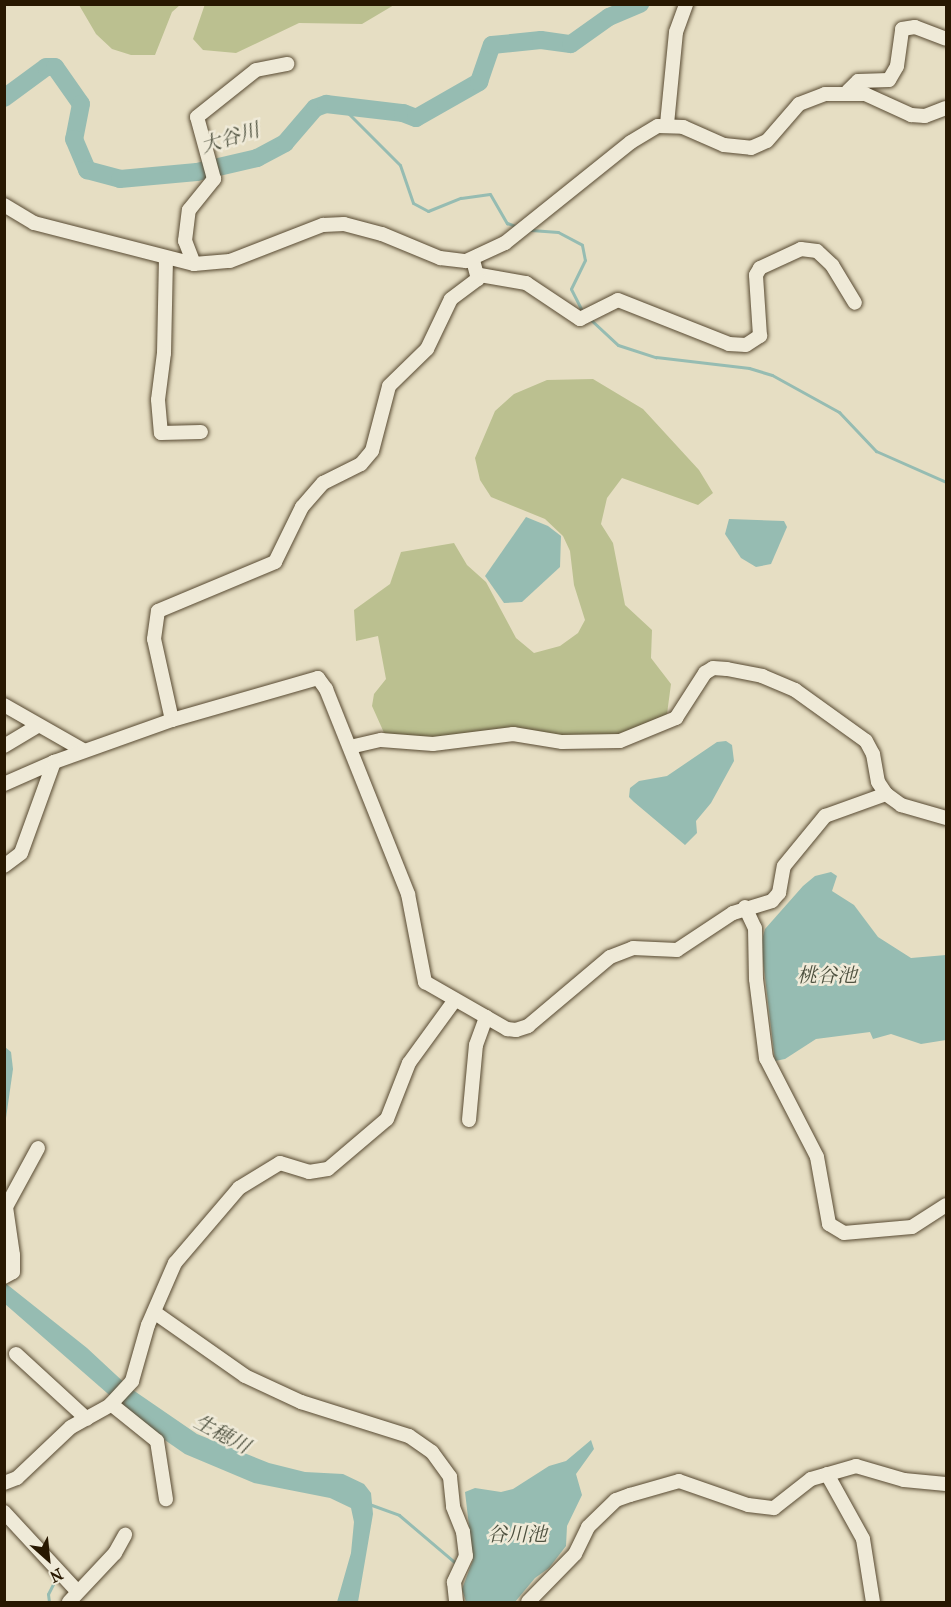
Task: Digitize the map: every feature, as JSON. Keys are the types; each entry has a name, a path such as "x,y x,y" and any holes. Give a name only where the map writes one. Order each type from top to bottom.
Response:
{"street":[{"path":"667,124 676,32 686,4"},
{"path":"848,91 858,81 889,80 897,66 902,28 915,27 946,39"},
{"path":"194,264 184,231 191,204 211,185 212,167 197,117 256,70 286,64"},
{"path":"4,205 34,223 194,264 230,261 323,225 344,224 382,234 440,258 473,260 522,229 646,130 667,124 724,145 751,148 767,141 803,102 848,91 870,96 911,115 925,116 946,108"},
{"path":"480,275 525,283 569,315 586,316 618,300 729,344 746,345 760,336 756,275 760,268 801,249 817,251 832,265 855,303"},
{"path":"166,258 164,353 158,400 161,433 201,432"},
{"path":"473,260 480,275"},
{"path":"172,720 154,639 158,611 275,561 286,547 303,507 323,483 361,464 372,451 389,386 427,349 451,299 476,282 480,275"},
{"path":"350,747 381,740 433,744 513,734 562,742 620,741 676,718 705,673 713,668 727,669 762,676 795,690 861,737 870,747 878,782 886,794 901,805 946,818"},
{"path":"4,784 83,750 172,720 318,678 327,689 408,894 423,977 435,990 507,1029 522,1030 610,957 633,948 677,950 745,907 777,896 784,866 825,816 886,794"},
{"path":"4,705 37,726 83,750"},
{"path":"4,746 37,726"},
{"path":"4,866 24,846 54,762"},
{"path":"745,907 755,928 756,979 766,1058 817,1157 829,1224 844,1233 912,1227 946,1205"},
{"path":"4,1483 17,1478 62,1434 112,1402 128,1385 137,1369 154,1312 175,1263 239,1188 280,1163 309,1172 328,1169 351,1153 365,1134 384,1121 409,1063 455,1000"},
{"path":"469,1120 476,1045 486,1017"},
{"path":"4,1277 13,1272 13,1255 6,1207 38,1148"},
{"path":"154,1312 245,1376 301,1402 394,1430 423,1444 450,1477 453,1507 464,1539 462,1568 453,1588 456,1602"},
{"path":"16,1354 87,1419"},
{"path":"112,1402 157,1441 166,1499"},
{"path":"528,1602 575,1554 588,1527 616,1500 680,1481 748,1504 774,1508 812,1479 859,1466 904,1480 946,1484"},
{"path":"827,1474 863,1539 873,1602"},
{"path":"4,1512 73,1597 115,1553 124,1535"}],"green space":[{"path":"205,4 394,5 362,24 299,23 236,53 203,50 193,39"},
{"path":"79,5 180,5 172,12 155,55 131,55 112,49 96,34"},
{"path":"593,379 643,409 699,470 713,493 698,505 622,478 607,498 601,524 613,543 625,605 652,630 651,658 671,684 667,714 653,724 613,738 558,735 431,740 385,735 372,706 374,694 386,679 378,636 356,641 354,610 390,584 401,552 454,543 467,565 486,582 516,638 534,653 560,646 578,633 585,620 574,585 570,551 563,536 545,519 491,497 480,480 475,458 495,411 514,394 547,380"}],"water":[{"path":"526,517 548,526 561,536 560,567 522,602 504,603 485,576"},
{"path":"729,519 784,521 787,527 771,564 756,567 741,558 725,534"},
{"path":"726,741 732,745 734,761 711,803 696,821 697,833 685,845 629,797 630,788 639,781 667,776 717,742"},
{"name":"桃谷池","path":"831,872 837,876 832,891 854,905 878,937 911,958 946,955 946,1040 921,1044 891,1034 873,1039 870,1032 816,1039 785,1059 775,1061 761,944 765,929 803,886 815,876"},
{"path":"5,1047 11,1052 13,1069 5,1125"},
{"name":"生穂川","path":"4,1282 87,1348 130,1388 197,1434 269,1463 305,1472 343,1474 364,1484 371,1493 373,1514 358,1602 337,1602 351,1553 354,1522 351,1508 330,1498 254,1483 185,1454 146,1427 5,1304"},
{"name":"谷川池","path":"591,1440 594,1449 576,1474 582,1495 567,1526 566,1546 549,1568 535,1578 515,1602 466,1602 462,1589 473,1560 465,1492 475,1488 501,1492 513,1489 549,1466 566,1461"}],"waterway":[{"name":"大谷川","path":"4,98 46,67 55,67 81,104 74,139 87,170 120,179 197,172 257,158 285,143 315,108 326,104 403,113 416,118 479,82 492,45 541,40 571,44 609,17 640,4"},
{"path":"342,107 400,165 413,203 428,211 461,198 490,194 507,223 518,227"},
{"path":"531,230 558,232 582,245 585,260 571,289 583,313"},
{"path":"590,319 618,345 656,357 749,368 772,375 839,412 876,451 946,482"},
{"path":"369,1504 399,1515 458,1565"},
{"path":"49,1602 48,1594 57,1576"}]}
